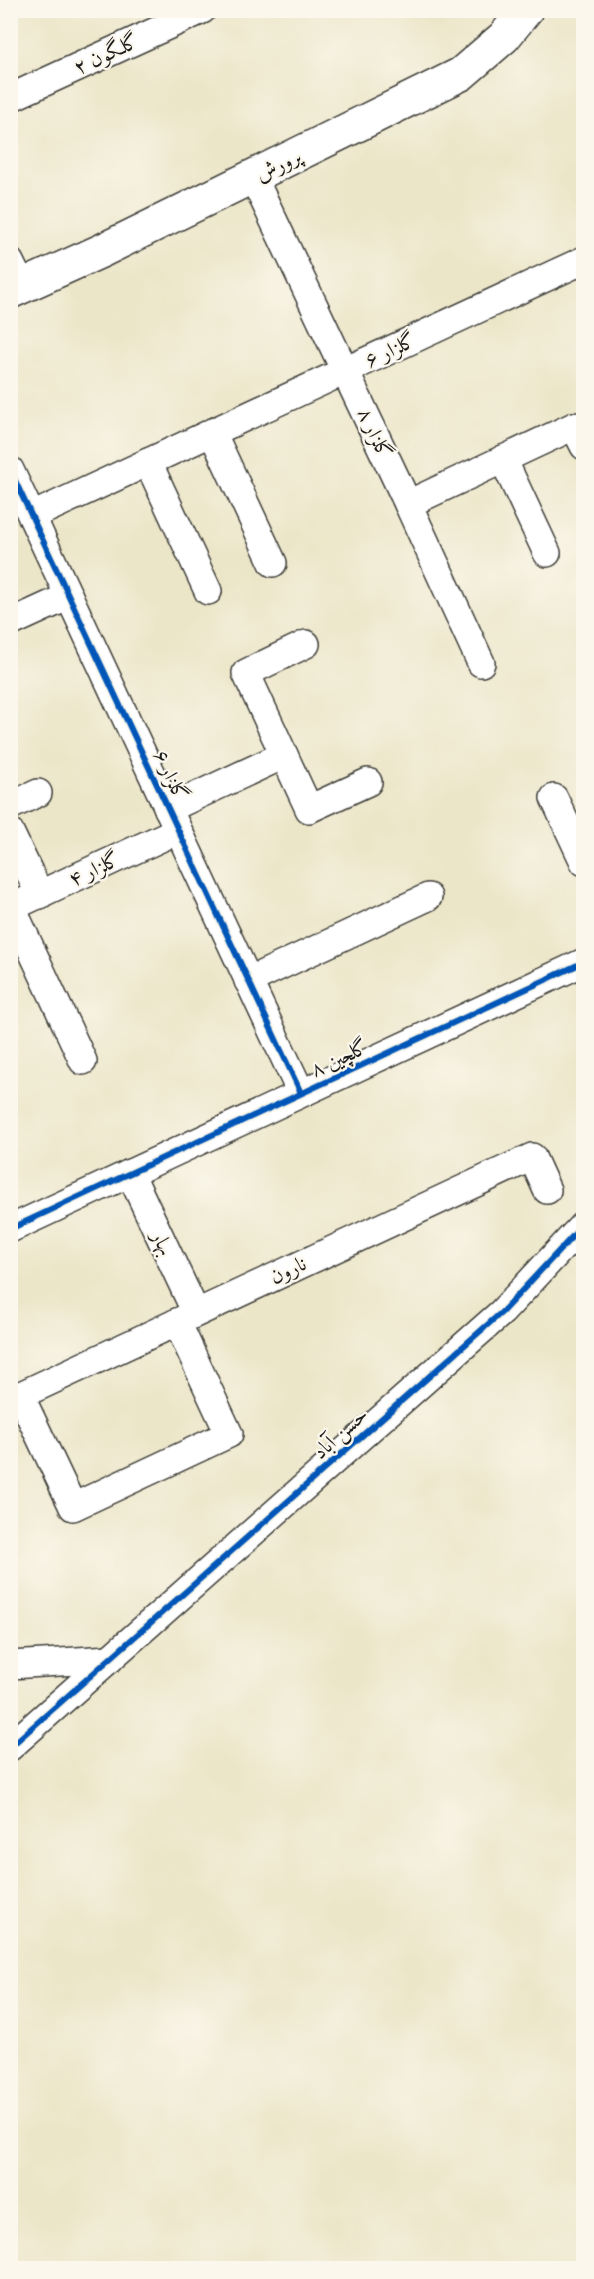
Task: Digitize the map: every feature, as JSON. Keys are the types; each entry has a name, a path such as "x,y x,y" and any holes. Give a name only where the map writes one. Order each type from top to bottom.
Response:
{"street":[{"name":"گلگون ۲","path":"10,98 202,10"},
{"name":"پرورش","path":"14,280 101,251 460,74 504,37 526,10"},
{"name":"گلزار ۸","path":"253,177 481,663"},
{"name":"گلزار ۶","path":"32,516 584,260"},
{"path":"408,504 503,459 580,431"},
{"path":"212,432 273,563"},
{"path":"503,459 547,553"},
{"path":"148,462 208,591"},
{"name":"گلزار ۶","path":"10,470 301,1094"},
{"path":"10,623 69,596"},
{"path":"306,644 246,673 309,809 368,782"},
{"name":"گلزار ۴","path":"11,908 40,895 284,755"},
{"path":"10,806 38,793"},
{"path":"554,798 584,862"},
{"path":"10,832 40,895"},
{"path":"248,981 429,897"},
{"path":"11,908 83,1061"},
{"name":"گلچین ۸","path":"10,1229 584,962"},
{"name":"نارون","path":"15,1397 532,1157 547,1190"},
{"name":"بهار","path":"15,1397 73,1507 229,1434 130,1173"},
{"name":"حسن آباد","path":"10,1747 502,1312 584,1224"},
{"path":"11,1664 110,1659"}],"cycle path":[{"path":"10,470 301,1093"},
{"path":"10,1229 584,962"},
{"path":"10,1747 502,1312 584,1224"}]}
